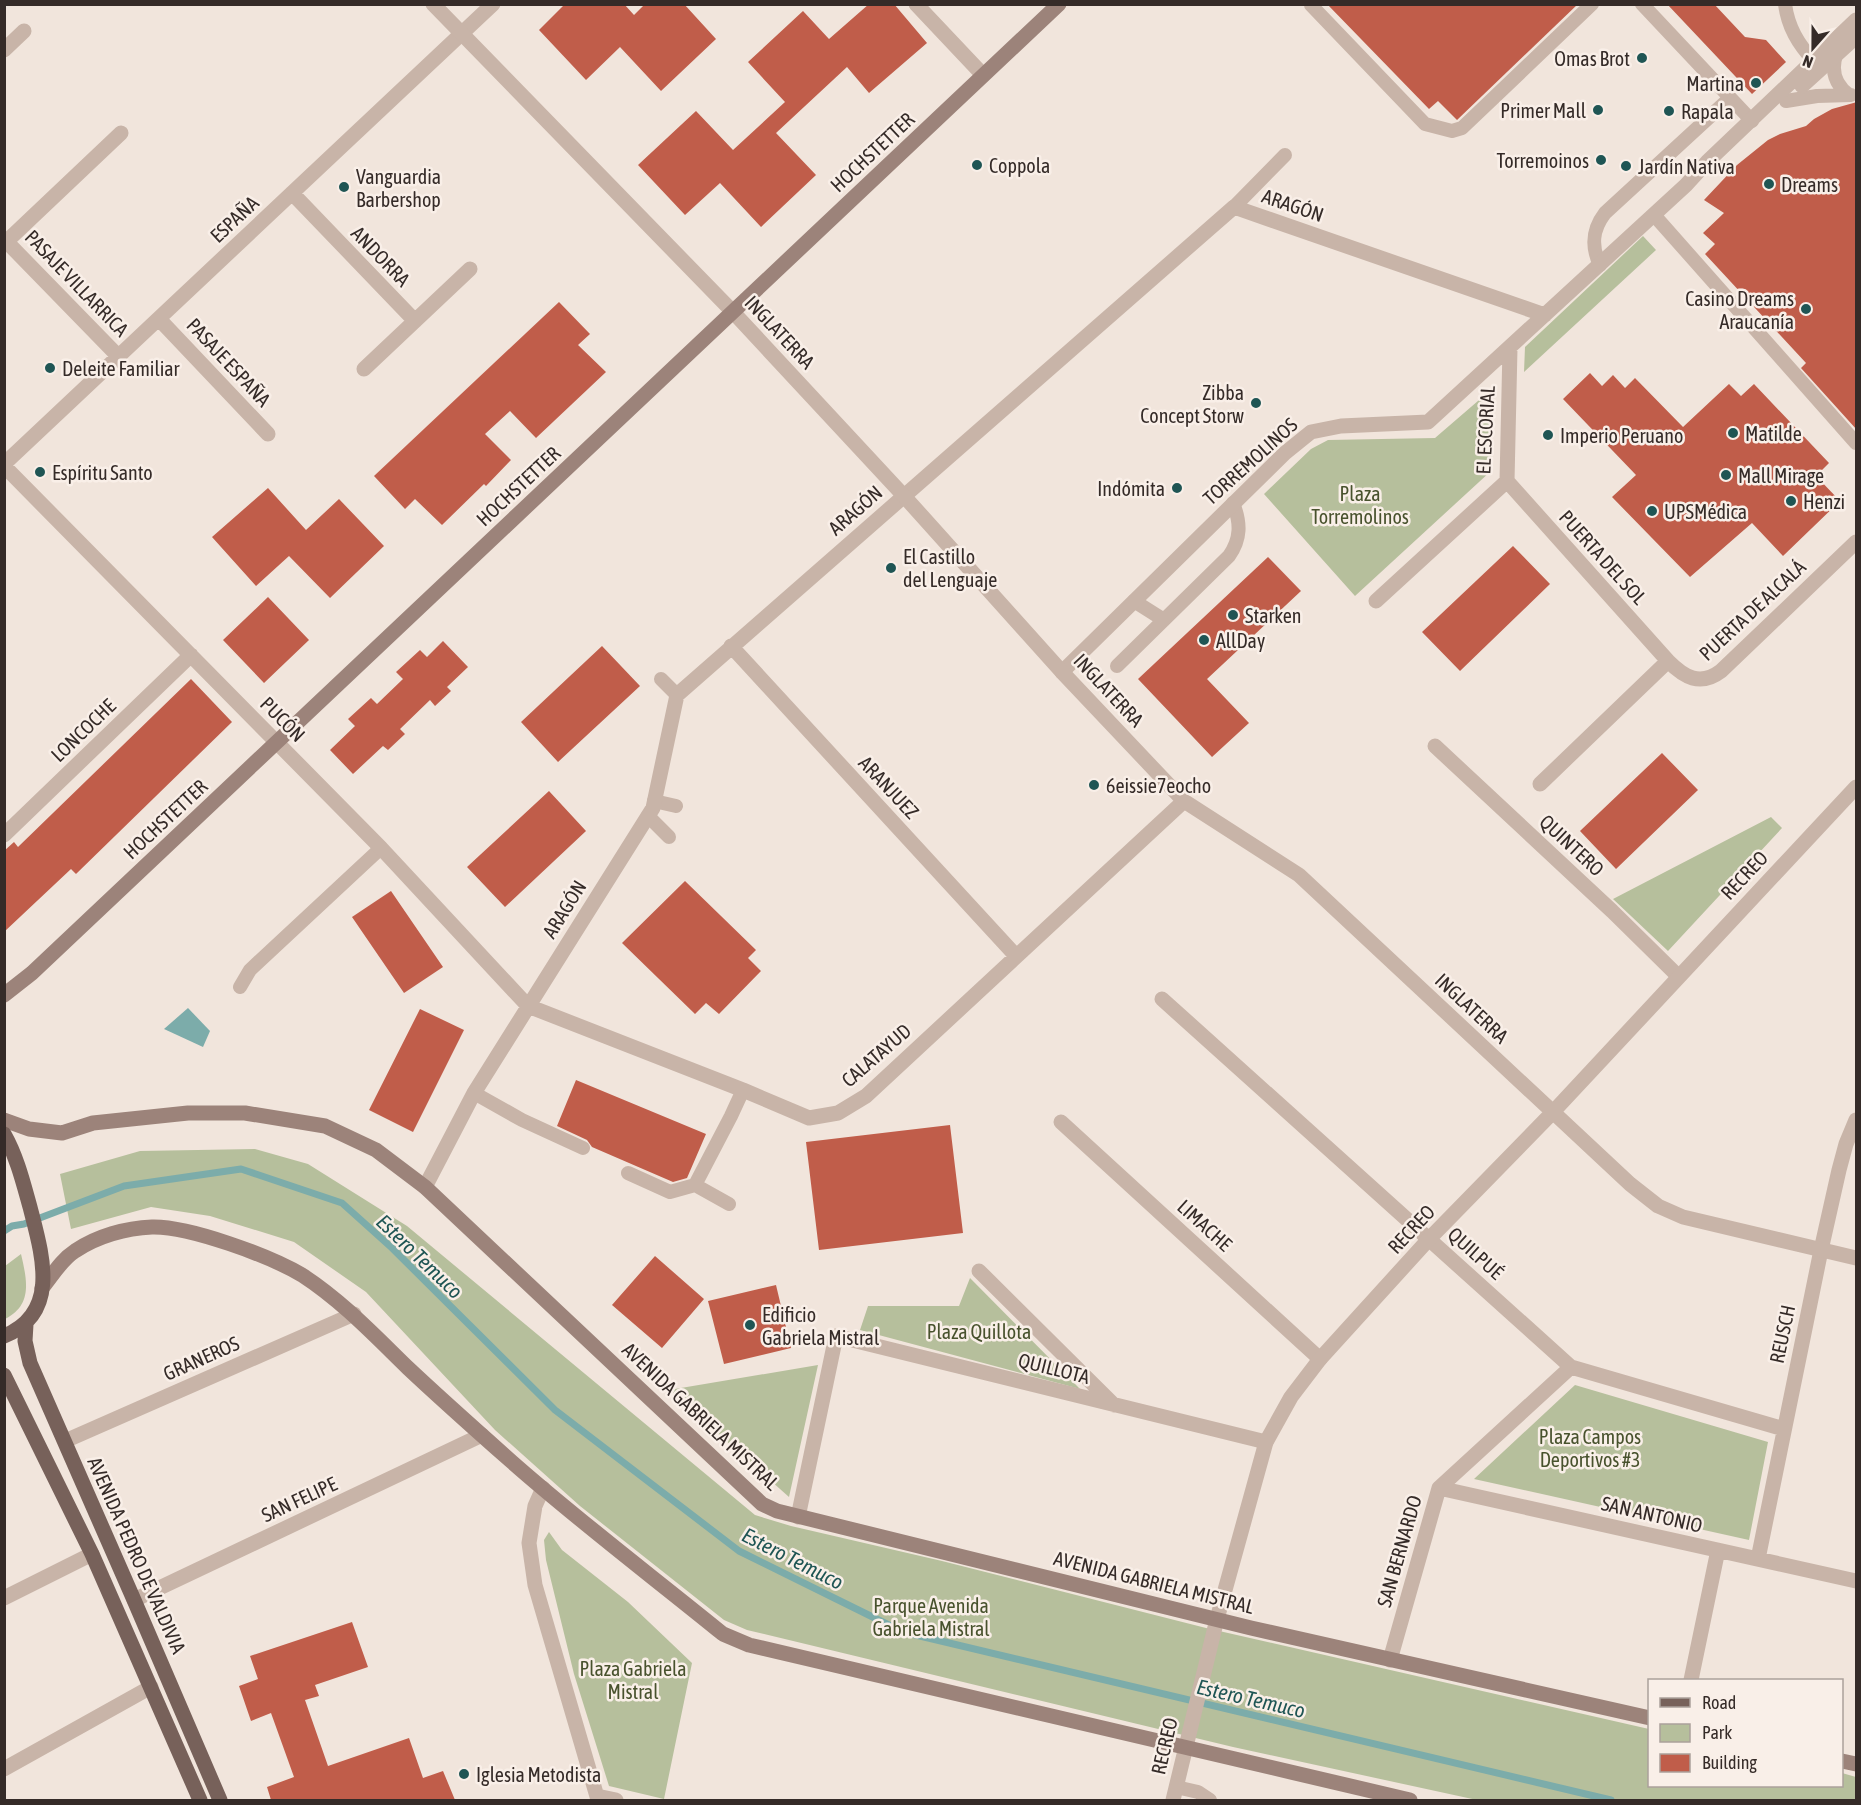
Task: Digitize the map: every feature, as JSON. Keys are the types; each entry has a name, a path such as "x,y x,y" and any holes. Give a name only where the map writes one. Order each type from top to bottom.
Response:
{"main road":[{"name":"HOCHSTETTER","path":"4,995 32,973 1059,4"},
{"name":"AVENIDA GABRIELA MISTRAL","path":"4,1120 29,1129 62,1133 93,1122 188,1113 245,1113 325,1126 376,1150 424,1187 762,1504 777,1511 1217,1619 1648,1718"},
{"path":"4,1134 25,1187 39,1240 43,1272 37,1309 26,1324 4,1336"},
{"path":"42,1288 74,1251 122,1230 153,1227 179,1230 274,1260 303,1276 354,1314 407,1367 543,1488 723,1634 740,1641 1410,1800"},
{"name":"AVENIDA PEDRO DE VALDIVIA","path":"26,1324 25,1341 30,1363 220,1800"},
{"name":"AVENIDA PEDRO DE VALDIVIA","path":"4,1375 92,1554 200,1800"}],"street":[{"name":"INGLATERRA","path":"433,4 733,312 904,496 1062,672 1184,801 1299,875 1630,1184 1658,1206 1683,1217 1857,1258"},
{"name":"ESPAÑA","path":"4,465 493,4"},
{"path":"916,4 983,75"},
{"name":"TORREMOLINOS","path":"1062,672 1233,503 1285,453 1311,432 1341,426 1428,422 1654,215 1857,20"},
{"path":"4,50 24,31"},
{"name":"TORREMOLINOS","path":"1686,185 1712,168 1857,37"},
{"path":"6,240 121,134"},
{"name":"ANDORRA","path":"292,193 415,321"},
{"name":"ARAGÓN","path":"424,1187 474,1093 653,808 677,695 1234,207 1545,315"},
{"name":"PASAJE VILLARRICA","path":"6,240 119,357"},
{"path":"364,369 470,269"},
{"name":"PASAJE ESPAÑA","path":"159,319 268,434"},
{"name":"EL ESCORIAL","path":"1376,601 1507,481 1510,348"},
{"name":"PUCÓN","path":"4,465 381,848 528,1006"},
{"name":"PUERTA DEL SOL","path":"1507,481 1668,661"},
{"name":"PUERTA DE ALCALÁ","path":"1540,784 1668,661 1680,673 1696,679 1711,679 1857,542"},
{"name":"ARANJUEZ","path":"731,646 1016,956"},
{"name":"LONCOCHE","path":"4,836 191,655"},
{"name":"QUINTERO","path":"1435,746 1678,976"},
{"name":"RECREO","path":"1174,1793 1217,1619 1266,1442 1291,1396 1320,1359 1429,1239 1553,1112 1857,786"},
{"name":"CALATAYUD","path":"528,1006 809,1118 838,1113 866,1096 1184,801"},
{"name":"QUILPUÉ","path":"1162,999 1571,1367 1784,1429"},
{"name":"REUSCH","path":"1758,1559 1839,1170 1846,1144 1857,1120"},
{"name":"LIMACHE","path":"1061,1122 1320,1359"},
{"path":"979,1271 1114,1405"},
{"name":"GRANEROS","path":"65,1441 354,1314"},
{"name":"QUILLOTA","path":"798,1517 836,1336 1266,1442"},
{"name":"SAN BERNARDO","path":"1390,1660 1439,1488 1571,1367"},
{"name":"SAN FELIPE","path":"134,1600 482,1435"},
{"path":"543,1488 535,1506 529,1543 535,1585 597,1798 616,1800"},
{"name":"SAN ANTONIO","path":"1439,1488 1857,1581"},
{"path":"1691,1679 1718,1550"},
{"path":"4,1598 92,1554"},
{"path":"4,1769 151,1687"}],"lane":[{"path":"1311,5 1425,124 1452,131 1462,128 1592,4"},
{"path":"1642,4 1752,121"},
{"path":"1785,4 1795,38 1814,62"},
{"path":"1786,101 1817,96 1850,95 1838,85 1835,78 1833,70 1836,55"},
{"path":"1600,265 1593,246 1600,220 1730,98"},
{"path":"1234,207 1285,155"},
{"path":"1654,215 1857,443"},
{"path":"1117,666 1233,549 1239,533 1239,523 1233,503"},
{"path":"1134,601 1164,620"},
{"path":"661,679 677,695"},
{"path":"654,801 676,806"},
{"path":"648,816 669,837"},
{"path":"240,987 250,970 381,848"},
{"path":"694,1185 743,1090"},
{"path":"474,1093 522,1120 583,1148"},
{"path":"628,1173 670,1192 694,1185 729,1204"},
{"path":"1174,1793 1198,1792 1210,1800"}],"green space":[{"path":"1643,236 1656,250 1524,372 1525,347"},
{"name":"Plaza Torremolinos","path":"1493,388 1491,471 1355,596 1264,494 1311,449 1328,440 1435,438"},
{"path":"1771,817 1782,828 1668,951 1613,899"},
{"name":"Parque Avenida Gabriela Mistral","path":"255,1149 308,1164 407,1226 755,1515 791,1526 942,1561 1206,1628 1648,1729 1648,1787 1843,1787 1843,1773 1856,1777 1856,1800 1477,1800 1233,1747 747,1630 724,1620 580,1506 495,1430 366,1292 294,1242 210,1216 151,1207 71,1229 60,1174 140,1151"},
{"path":"21,1254 26,1291 20,1307 5,1319 5,1266"},
{"name":"Plaza Quillota","path":"970,1278 1080,1389 860,1330 868,1306 959,1306"},
{"path":"818,1365 789,1497 669,1390"},
{"name":"Plaza Campos Deportivos #3","path":"1575,1385 1768,1442 1749,1540 1474,1479"},
{"name":"Plaza Gabriela Mistral","path":"549,1532 562,1550 628,1602 692,1663 664,1799 609,1786 574,1674 546,1560 544,1540"}],"water":[{"path":"188,1008 210,1031 203,1047 164,1029"}],"building":[{"path":"565,4 624,4 634,15 645,4 684,4 716,39 661,91 620,47 586,80 539,30"},
{"path":"869,4 894,4 927,43 869,93 847,67 776,133 816,175 761,227 720,183 685,215 638,165 696,111 733,150 785,102 748,62 803,11 829,39"},
{"path":"1327,4 1578,4 1457,120 1438,101 1429,109"},
{"path":"1667,4 1714,4 1745,37 1766,40 1786,62 1752,94"},
{"name":"Casino Dreams Araucanía","path":"1857,102 1857,430 1801,368 1806,363 1705,254 1715,244 1703,233 1724,213 1704,200 1737,165 1768,140 1806,126 1832,109"},
{"path":"559,302 590,334 578,345 606,372 536,438 510,411 485,434 511,460 442,525 415,499 405,509 374,476"},
{"name":"Mall Mirage","path":"1590,373 1602,386 1613,375 1625,388 1635,378 1683,427 1729,384 1741,396 1754,384 1829,463 1816,476 1840,501 1783,556 1752,523 1690,577 1612,497 1636,475 1563,399"},
{"path":"268,488 306,530 339,499 384,546 330,598 289,556 256,586 212,537"},
{"path":"1513,546 1550,584 1460,671 1422,632"},
{"path":"1268,557 1301,591 1207,679 1249,723 1212,757 1138,679"},
{"path":"268,597 309,640 264,683 223,640"},
{"path":"443,641 468,667 447,687 451,691 435,706 430,700 400,729 405,734 388,750 383,746 353,774 330,750 355,726 348,719 371,698 377,704 403,679 396,672 420,650 427,657"},
{"path":"602,646 640,686 558,762 521,722"},
{"path":"191,679 232,722 76,874 71,869 4,932 4,851 14,842 18,847"},
{"path":"1662,753 1698,790 1616,869 1580,831"},
{"path":"549,791 586,831 505,907 467,867"},
{"path":"685,881 756,950 748,958 761,971 719,1014 706,1003 695,1014 622,943"},
{"path":"391,891 443,967 404,993 352,917"},
{"path":"420,1009 464,1030 413,1132 369,1110"},
{"path":"576,1080 706,1134 687,1178 673,1182 592,1147 587,1140 557,1126"},
{"path":"950,1125 963,1233 819,1250 806,1142"},
{"name":"Edificio Gabriela Mistral","path":"655,1256 704,1299 662,1348 612,1305"},
{"name":"Edificio Gabriela Mistral","path":"776,1285 791,1348 724,1364 708,1301"},
{"path":"352,1622 368,1667 315,1685 319,1696 305,1700 328,1766 409,1738 423,1778 443,1771 455,1800 271,1800 267,1787 294,1777 271,1713 251,1721 239,1686 258,1679 250,1656"}],"waterway":[{"name":"Estero Temuco","path":"4,1231 12,1226 24,1224 124,1186 241,1169 342,1203 392,1248 555,1410 739,1551 903,1632 1611,1800"}],"place":[{"name":"Omas Brot","path":"1642,58"},
{"name":"Martina","path":"1756,83"},
{"name":"Primer Mall","path":"1598,110"},
{"name":"Rapala","path":"1669,111"},
{"name":"Torremoinos","path":"1601,160"},
{"name":"Coppola","path":"977,165"},
{"name":"Jardín Nativa","path":"1626,166"},
{"name":"Dreams","path":"1769,184"},
{"name":"Vanguardia Barbershop","path":"344,187"},
{"name":"Casino Dreams Araucanía","path":"1806,309"},
{"name":"Deleite Familiar","path":"50,368"},
{"name":"Zibba Concept Storw","path":"1256,403"},
{"name":"Matilde","path":"1733,433"},
{"name":"Imperio Peruano","path":"1548,435"},
{"name":"Espíritu Santo","path":"40,472"},
{"name":"Mall Mirage","path":"1726,475"},
{"name":"Indómita","path":"1177,488"},
{"name":"Henzi","path":"1791,501"},
{"name":"UPSMédica","path":"1652,511"},
{"name":"El Castillo del Lenguaje","path":"891,568"},
{"name":"Starken","path":"1233,615"},
{"name":"AllDay","path":"1204,640"},
{"name":"6eissie7eocho","path":"1094,785"},
{"name":"Edificio Gabriela Mistral","path":"750,1325"},
{"name":"Iglesia Metodista","path":"464,1774"}]}
